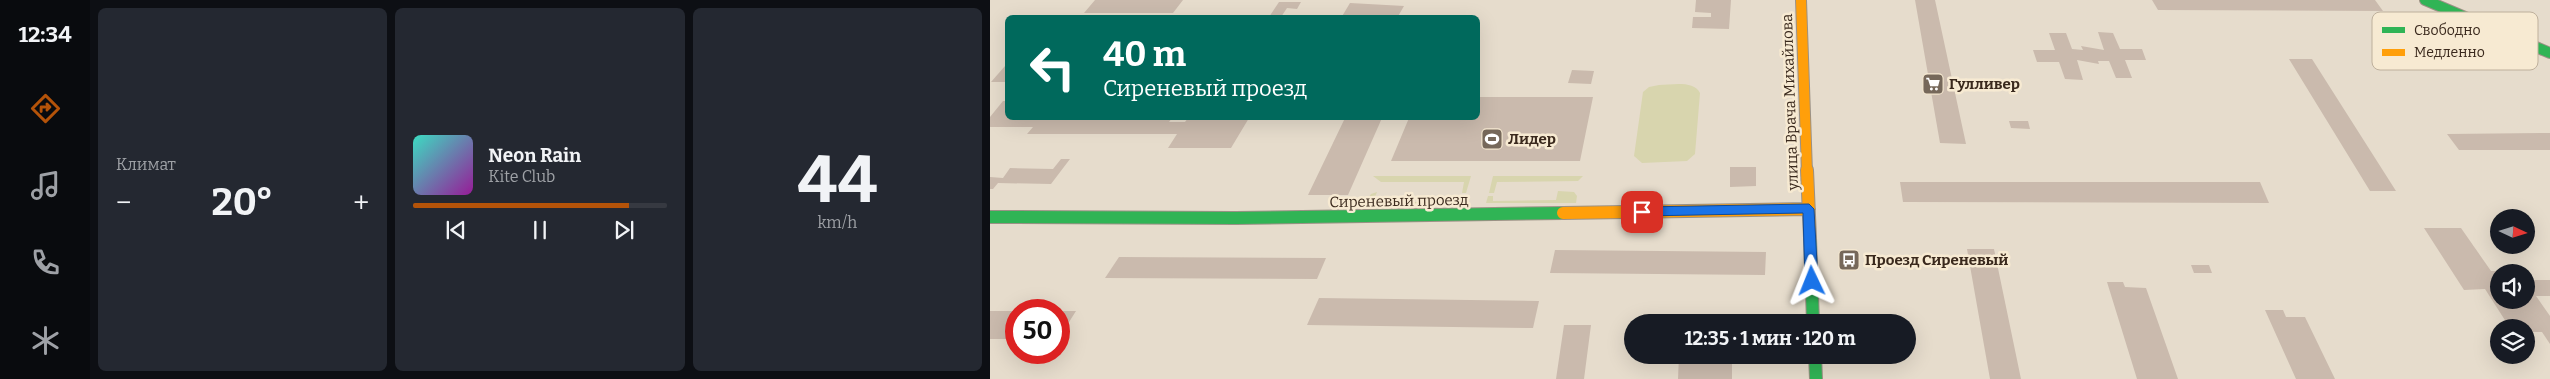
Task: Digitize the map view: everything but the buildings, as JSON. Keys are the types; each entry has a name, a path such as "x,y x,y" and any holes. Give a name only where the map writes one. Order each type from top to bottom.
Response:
{"street":[{"name":"улица Врача Михайлова","path":"1801,0 1814,314"},
{"path":"2425,0 2453,12"},
{"path":"2538,48 2550,53"},
{"name":"Сиреневый проезд","path":"990,217 1116,216 1236,218 1809,209"},
{"path":"1815,364 1816,379"}],"shaded area":[{"path":"1688,85 1693,86 1700,93 1695,154 1687,161 1642,163 1634,156 1643,92 1649,87"},
{"path":"1373,176 1471,176 1466,193 1462,193 1464,182 1381,182"},
{"path":"1493,176 1583,176 1578,181 1497,182 1494,193 1489,193"},
{"path":"1558,191 1574,192 1577,196 1576,203 1486,203 1488,196 1493,196 1493,201 1556,200"},
{"path":"1377,192 1373,202 1457,202 1459,196 1463,196 1461,204 1365,204 1371,194"}],"traffic: fast":[{"path":"2425,0 2453,12"},
{"path":"2538,48 2550,53"},
{"path":"990,217 1236,218 1563,213"},
{"path":"1810,238 1813,314"},
{"path":"1815,364 1816,379"}],"traffic: slow":[{"path":"1801,0 1810,238"},
{"path":"1563,213 1809,209"}],"place":[{"name":"Гулливер","path":"1933,84"},
{"name":"Лидер","path":"1492,139"},
{"name":"Проезд Сиреневый","path":"1849,260"}],"route":[{"path":"1642,212 1809,209 1812,281"}]}
